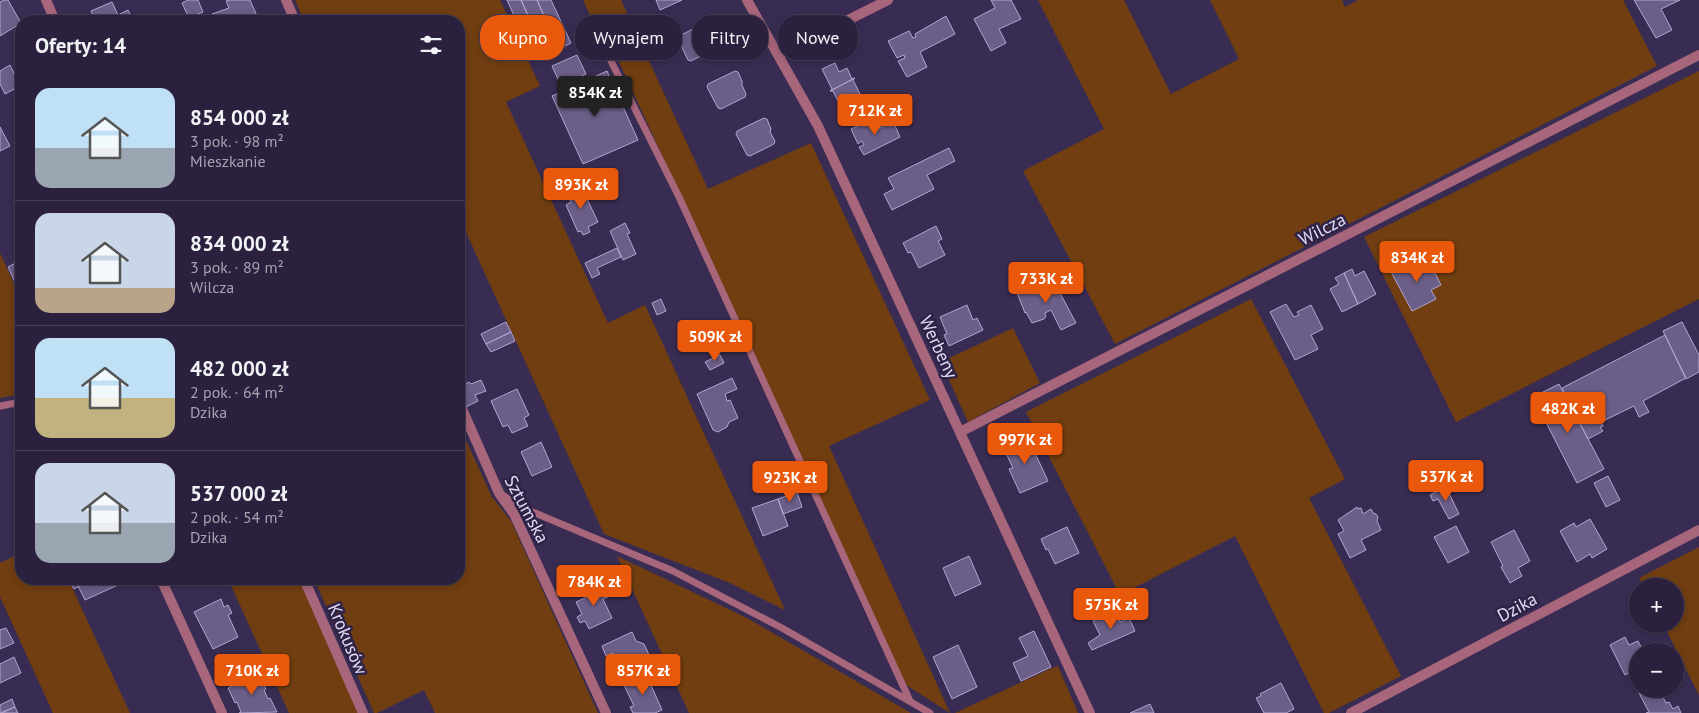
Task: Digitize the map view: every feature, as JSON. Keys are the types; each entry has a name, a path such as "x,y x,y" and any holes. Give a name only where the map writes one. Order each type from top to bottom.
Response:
{"street":[{"path":"46,0 52,15"},
{"path":"286,0 292,15"},
{"name":"Werbeny","path":"747,0 778,55"},
{"path":"858,15 888,0"},
{"name":"Wilcza","path":"960,432 1699,55"},
{"name":"Werbeny","path":"781,60 818,126 1090,713"},
{"name":"Sztumska","path":"465,416 499,493 514,514 606,713"},
{"name":"Dzika","path":"1351,713 1699,530"},
{"path":"164,585 222,713"},
{"name":"Krokusów","path":"307,585 363,713"}],"lane":[{"path":"611,61 679,197 910,701"},
{"path":"0,406 15,403"},
{"path":"499,493 528,510 673,571 782,628 930,713"}],"shaded area":[{"path":"295,0 500,0 507,15 480,15 480,60 528,60 540,86 506,102 608,323 645,305 785,610 730,583 604,534 465,230 465,15 301,15"},
{"path":"583,0 621,0 628,15 590,15"},
{"path":"1038,0 1124,0 1171,94 1239,59 1210,0 1342,0 1345,7 1358,0 1623,0 1657,66 1115,344 1023,171 1104,129"},
{"path":"618,60 649,60 708,189 811,143 930,400 829,446 950,713 906,685"},
{"path":"1699,71 1699,299 1456,422 1364,237"},
{"path":"0,253 15,286 15,395 0,398"},
{"path":"1251,299 1345,479 1309,498 1401,676 1329,713 1324,713 1235,536 1120,595 1026,412"},
{"path":"1013,328 1040,383 968,422 941,362"},
{"path":"465,438 492,497 511,521 598,713 435,713 424,690 374,713 317,585 465,585"},
{"path":"1699,547 1699,695 1684,665 1684,643 1673,643 1668,633 1684,633 1684,578 1639,578"},
{"path":"15,556 15,585 71,585 130,713 53,713 0,597 0,563"},
{"path":"617,556 747,618 911,713 689,713"},
{"path":"231,585 302,585 358,713 289,713"},
{"path":"1058,666 1078,713 955,713 1052,668"}],"building":[{"path":"8,0 16,15 15,27 0,36 0,2"},
{"path":"188,0 198,0 203,12 196,15 188,15 182,3"},
{"path":"250,0 257,15 212,15 229,8 226,1"},
{"path":"507,0 521,0 528,15 514,15"},
{"path":"521,0 537,0 544,15 528,15"},
{"path":"537,0 551,0 558,15 544,15"},
{"path":"656,0 682,0 660,10"},
{"path":"991,0 1011,0 1021,19 999,29 1006,43 991,51 974,19 995,8"},
{"path":"1634,0 1680,0 1661,9 1672,30 1656,38"},
{"path":"112,2 118,15 93,15 91,11"},
{"path":"128,10 130,15 118,15"},
{"path":"946,16 955,34 920,52 927,67 907,77 898,61 905,58 904,55 897,58 888,41 909,31 913,38 916,37 915,34"},
{"path":"565,30 571,43 565,46"},
{"path":"692,30 693,60 691,61 688,60 682,47 682,34"},
{"path":"575,56 575,60 579,60 586,74 561,86 552,66"},
{"path":"835,63 839,72 847,68 852,79 855,78 830,91 832,89 822,69"},
{"path":"10,65 15,76 15,89 5,94 0,84 0,71"},
{"path":"607,71 638,140 583,164 552,96"},
{"path":"735,71 738,72 742,81 746,94 745,97 721,109 718,108 707,87 708,84"},
{"path":"855,78 853,80 860,94 854,97 857,103 843,111 833,91 830,91"},
{"path":"764,118 767,119 771,129 770,132 775,141 774,144 750,156 747,155 736,134 737,131"},
{"path":"871,120 876,130 893,121 900,137 864,155 859,147 864,145 862,141 858,144 851,129"},
{"path":"0,127 10,146 0,151"},
{"path":"949,148 955,161 927,175 934,189 892,210 884,194 894,189 888,178"},
{"path":"580,184 598,222 588,227 590,232 583,235 581,231 578,232 566,205 571,202 565,191"},
{"path":"625,223 630,233 627,234 636,254 623,260 610,231"},
{"path":"936,226 942,239 938,241 945,255 919,268 911,252 908,253 903,243"},
{"path":"617,248 621,257 597,268 600,274 592,278 585,263"},
{"path":"1428,259 1441,285 1431,290 1436,299 1412,311 1390,270 1407,262 1410,268"},
{"path":"15,263 15,282 8,267"},
{"path":"1352,269 1355,276 1364,271 1376,294 1358,304 1344,273"},
{"path":"1344,273 1358,304 1342,312 1330,289 1339,284 1335,278"},
{"path":"1053,280 1076,323 1061,330 1051,310 1045,313 1044,319 1032,323 1025,313 1017,293 1029,287 1031,291"},
{"path":"661,299 666,311 657,315 652,303"},
{"path":"1286,304 1294,317 1299,315 1297,312 1311,305 1323,329 1311,335 1318,349 1295,360 1270,312"},
{"path":"967,305 973,320 977,318 983,330 949,346 944,335 947,334 940,317"},
{"path":"506,322 511,332 486,344 481,334"},
{"path":"1682,322 1699,355 1699,372 1686,379 1663,331"},
{"path":"511,332 515,341 491,352 486,344"},
{"path":"1665,335 1686,378 1643,401 1649,412 1639,417 1634,406 1601,422 1603,426 1600,427 1603,431 1588,439 1562,388"},
{"path":"720,355 724,363 710,370 705,362"},
{"path":"732,378 737,389 725,394 727,401 730,400 738,418 729,422 727,427 718,432 713,430 697,394"},
{"path":"481,380 486,391 475,395 478,401 466,407 465,384 469,382 471,384"},
{"path":"1559,384 1604,469 1577,483 1533,397"},
{"path":"517,389 529,415 524,418 528,426 512,433 508,425 503,427 491,401"},
{"path":"1027,436 1048,481 1020,493 1009,469 1013,468 1003,447"},
{"path":"541,442 552,467 532,476 521,452"},
{"path":"1608,476 1620,500 1606,507 1594,483"},
{"path":"1446,487 1459,514 1449,519 1438,499 1433,501 1430,495"},
{"path":"797,492 802,507 783,514 778,499"},
{"path":"778,499 788,526 763,536 752,508"},
{"path":"1357,507 1358,509 1361,508 1363,514 1371,509 1378,517 1377,521 1381,530 1361,540 1366,550 1350,558 1338,534 1344,531 1338,520"},
{"path":"1590,519 1607,549 1592,558 1590,554 1577,562 1560,531 1574,523 1576,527"},
{"path":"1456,526 1469,552 1448,563 1434,537"},
{"path":"1067,527 1079,553 1055,564 1041,539"},
{"path":"1514,530 1530,561 1518,568 1522,576 1510,583 1491,542"},
{"path":"969,556 981,584 955,596 943,568"},
{"path":"599,577 608,597 603,599 612,618 589,629 585,621 580,623 577,617 582,614 576,602 598,592 593,580"},
{"path":"72,585 81,585 74,589"},
{"path":"80,585 118,585 85,600 78,586"},
{"path":"221,599 224,607 228,605 232,613 228,615 238,637 213,649 194,612"},
{"path":"1115,611 1120,622 1129,618 1135,631 1092,650 1088,643 1100,635 1093,621"},
{"path":"6,628 14,643 0,649 0,630"},
{"path":"1034,631 1051,667 1021,681 1013,663 1028,656 1019,638"},
{"path":"632,632 636,641 644,644 649,655 618,669 613,653 606,656 602,646"},
{"path":"1625,637 1629,645 1629,673 1625,675 1610,645"},
{"path":"958,645 977,687 952,699 933,657"},
{"path":"14,657 21,673 0,683 0,664"},
{"path":"259,674 266,689 264,690 268,699 270,698 277,712 239,713 241,712 237,702 235,703 228,688"},
{"path":"646,674 662,710 655,713 633,713 630,707 634,706 624,685"},
{"path":"1281,683 1294,709 1286,713 1264,713 1256,698"},
{"path":"1642,698 1664,698 1666,703 1669,702 1673,709 1678,706 1681,713 1646,713 1649,712"},
{"path":"12,699 15,707 0,713 0,705"},
{"path":"1150,704 1154,713 1130,713"},
{"path":"15,707 18,713 2,713"}]}
